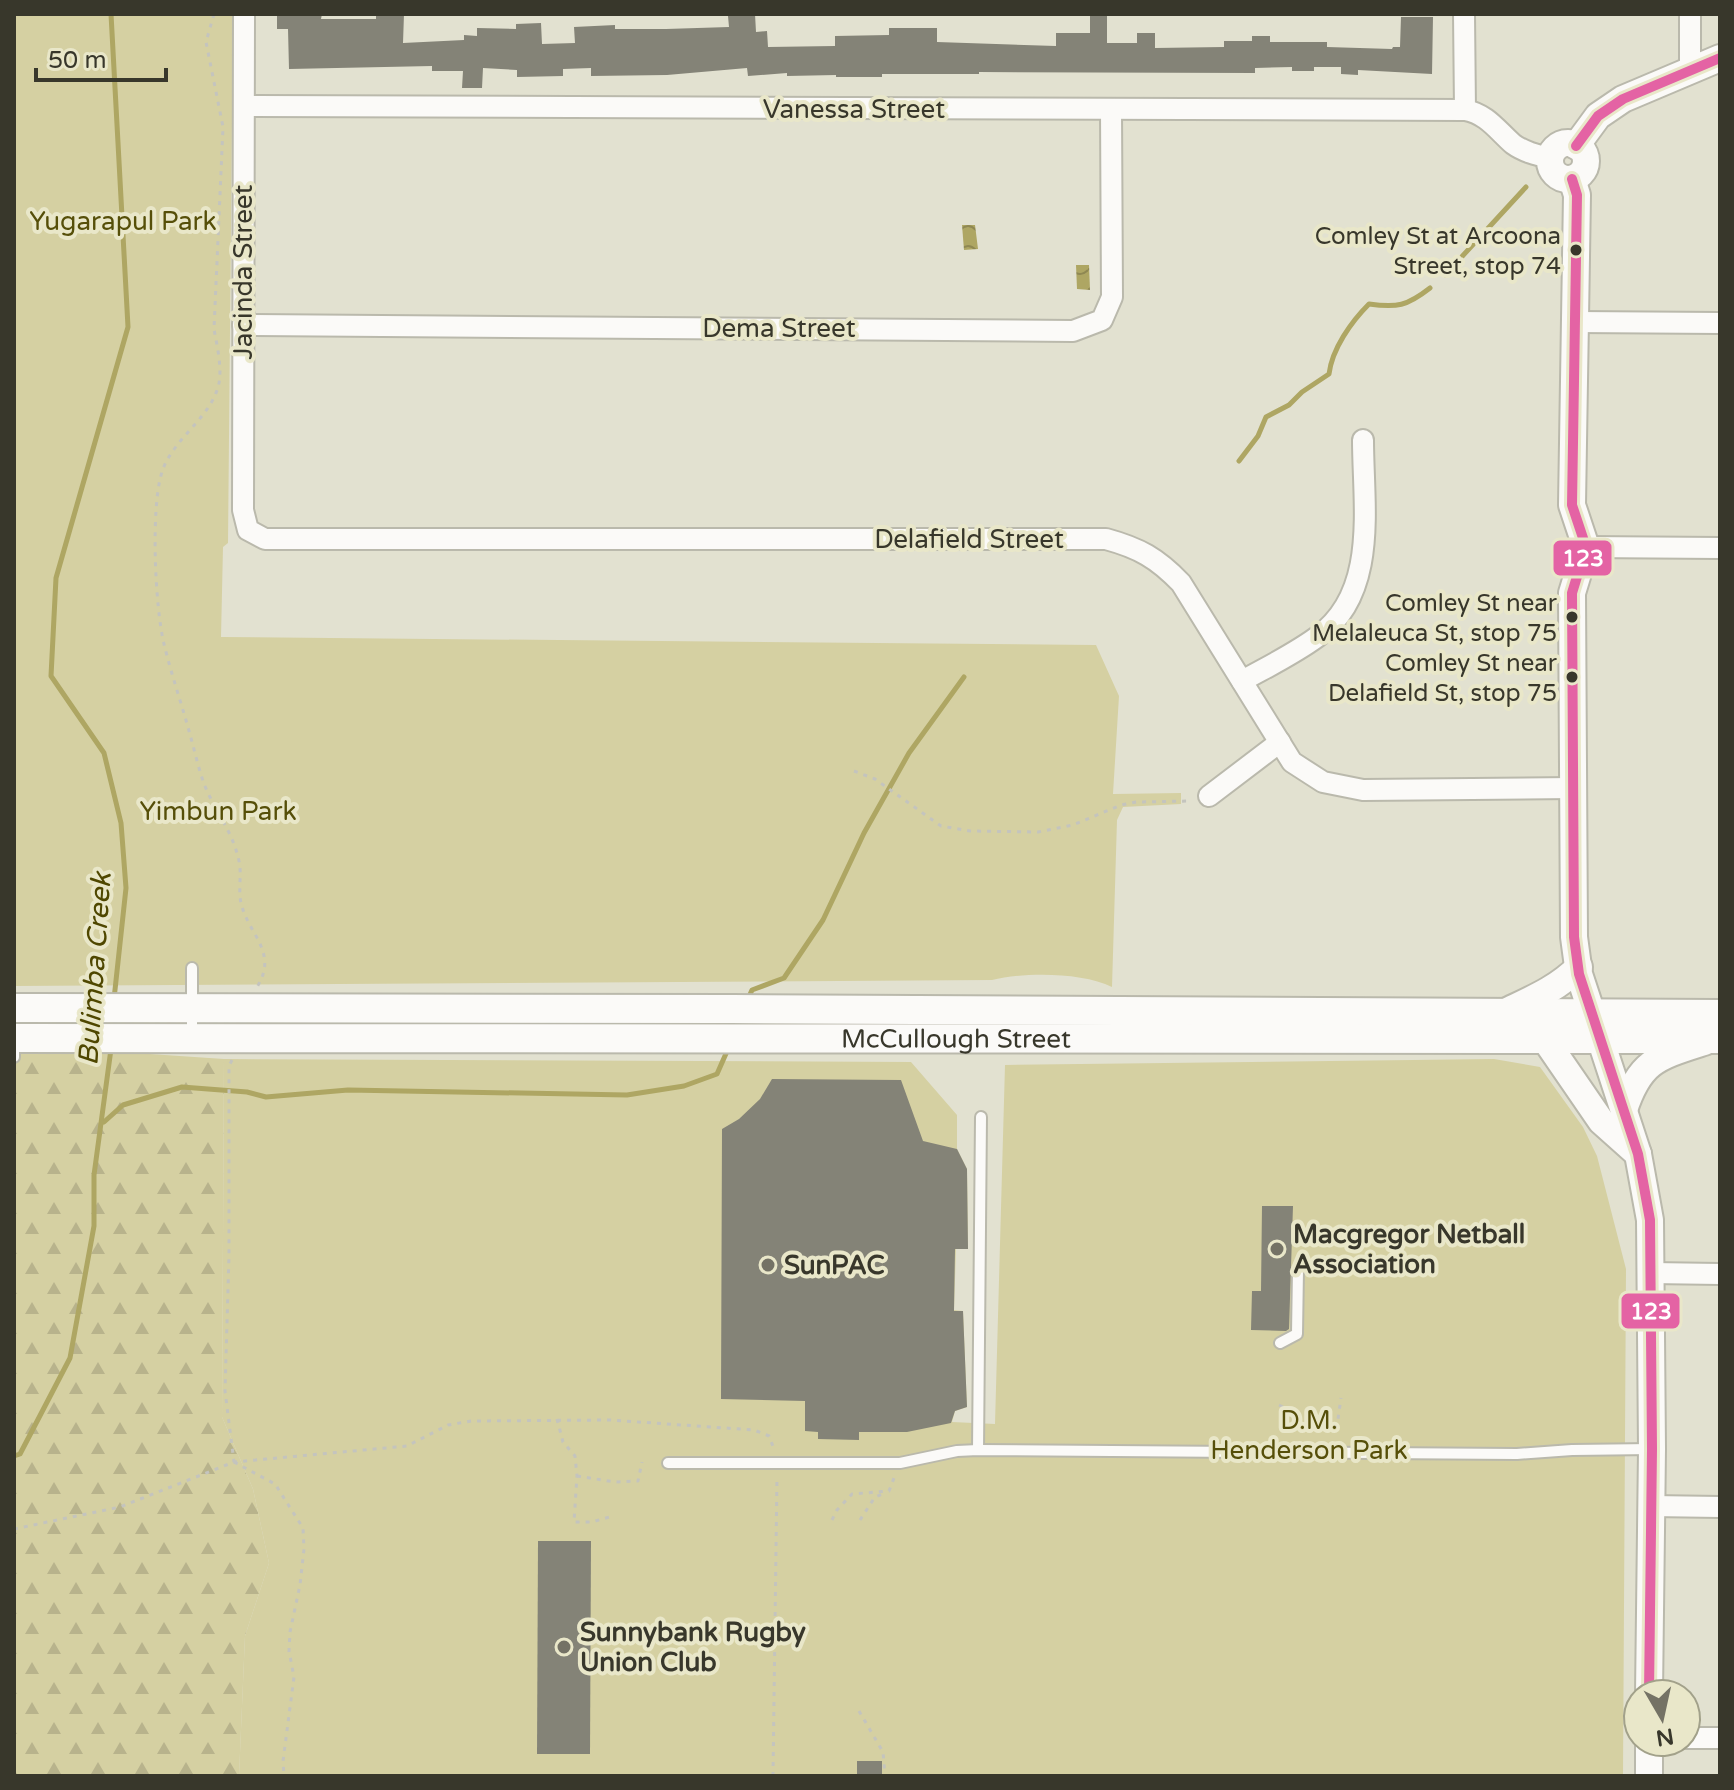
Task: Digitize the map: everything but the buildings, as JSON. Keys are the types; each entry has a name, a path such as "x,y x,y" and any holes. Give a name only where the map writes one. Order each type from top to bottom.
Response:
{"main road":[{"name":"McCullough Street","path":"14,1008 1505,1012 1597,1025 1718,1031"},
{"name":"McCullough Street","path":"14,1040 1544,1038 1597,1025"}],"street":[{"name":"Jacinda Street","path":"244,14 243,510 248,530"},
{"path":"1464,14 1465,110 1486,118 1521,149 1550,158"},
{"path":"1690,14 1690,71"},
{"path":"1576,146 1598,116 1623,99 1720,58"},
{"name":"Vanessa Street","path":"244,106 1465,110"},
{"name":"Dema Street","path":"243,325 1073,331 1102,320 1112,297 1111,110"},
{"path":"1560,145 1576,146 1584,155 1585,167 1578,176 1566,179 1551,170 1550,158 1560,145"},
{"path":"1572,179 1577,195 1572,505 1586,547 1572,593 1574,937 1579,967 1638,1154 1650,1220 1652,1449 1649,1678"},
{"path":"1576,322 1720,323"},
{"path":"1242,681 1319,636 1343,609 1357,585 1363,555 1363,440"},
{"name":"Delafield Street","path":"248,530 265,539 1106,539 1137,548 1165,567 1181,583 1292,762 1323,782 1363,790 1573,788"},
{"path":"1586,547 1720,548"},
{"path":"1209,796 1280,742"},
{"path":"1505,1012 1543,994 1579,967"},
{"path":"1624,1110 1633,1082 1646,1067 1718,1031"},
{"path":"1544,1038 1601,1121 1638,1154"},
{"path":"1651,1273 1720,1274"},
{"path":"1651,1506 1720,1507"}],"lane":[{"path":"192,968 192,1040"},
{"path":"980,1010 981,1039"},
{"path":"14,1040 14,1057"},
{"path":"978,1450 981,1117"},
{"path":"1280,1343 1297,1334 1298,1270"},
{"path":"668,1463 900,1463 957,1451 978,1450 1517,1454 1652,1449"}],"path":[{"path":"214,14 206,42 223,127 214,329 219,382 213,400 173,448 162,471 157,497 157,607 164,643 205,785 229,829 240,863 241,903 262,946 263,978 254,991 244,994 238,1007"},
{"path":"854,771 875,779 941,826 970,831 1038,832 1073,825 1121,805 1189,802 1209,796"},
{"path":"229,1066 225,1391 234,1462"},
{"path":"1279,1405 1295,1412 1312,1426 1337,1426 1341,1398"},
{"path":"557,1419 563,1442 575,1456 574,1522 592,1522 613,1516"},
{"path":"14,1529 120,1507 234,1462 407,1446 448,1425 471,1421 557,1419 754,1430 769,1436 776,1464 773,1776"},
{"path":"234,1462 275,1484 303,1528 300,1585 290,1632 289,1651 294,1677 283,1761 284,1776"},
{"path":"577,1476 615,1482 638,1481 642,1462"},
{"path":"860,1520 875,1497 889,1491 900,1463"},
{"path":"832,1520 852,1494 889,1491"},
{"path":"859,1711 883,1752 885,1776"}],"green space":[{"name":"Yimbun Park","path":"14,14 233,14 228,543 223,547 221,637 1096,645 1119,696 1113,794 1181,793 1181,804 1123,807 1117,820 1112,987 1085,978 1036,975 992,980 14,986"},
{"path":"14,1050 91,1050 224,1059 222,1417 253,1489 269,1563 245,1636 239,1776 14,1776"},
{"name":"D.M. Henderson Park","path":"224,1059 911,1062 957,1115 957,1149 967,1169 968,1249 956,1249 954,1310 963,1311 967,1407 955,1411 952,1422 995,1424 1005,1065 1494,1059 1540,1067 1583,1127 1597,1156 1626,1269 1623,1776 239,1776 245,1636 269,1563 253,1489 222,1417"}],"water":[{"path":"962,225 975,225 978,249 964,250"},
{"path":"1076,265 1089,265 1090,290 1077,289"}],"waterway":[{"name":"Bulimba Creek","path":"111,14 128,327 56,578 51,676 104,753 121,823 126,888 114,999"},
{"path":"1445,275 1526,187"},
{"path":"1239,461 1258,436 1266,417 1289,405 1329,374 1343,336 1369,304 1401,304 1430,288"},
{"path":"748,999 752,990 784,978 823,920 864,833 909,753 964,677"},
{"name":"Bulimba Creek","path":"14,1456 20,1454 70,1358 94,1226 94,1175 111,1049"},
{"path":"104,1122 123,1105 182,1087 247,1092 266,1097 348,1090 627,1095 684,1086 717,1074 728,1049"}],"transit line":[{"name":"123","path":"1576,146 1598,116 1623,99 1720,58"},
{"name":"123","path":"1572,179 1577,195 1572,505 1586,547 1572,593 1574,937 1579,974 1638,1154 1650,1220 1652,1449 1649,1678"}],"place":[{"name":"Comley St at Arcoona Street, stop 74","path":"1576,250"},
{"name":"Comley St near Melaleuca St, stop 75","path":"1572,617"},
{"name":"Comley St near Delafield St, stop 75","path":"1572,677"},
{"name":"Macgregor Netball Association","path":"1277,1249"},
{"name":"SunPAC","path":"768,1265"},
{"name":"Sunnybank Rugby Union Club","path":"564,1647"}],"park label":[{"name":"Yugarapul Park","path":"123,221"}]}
